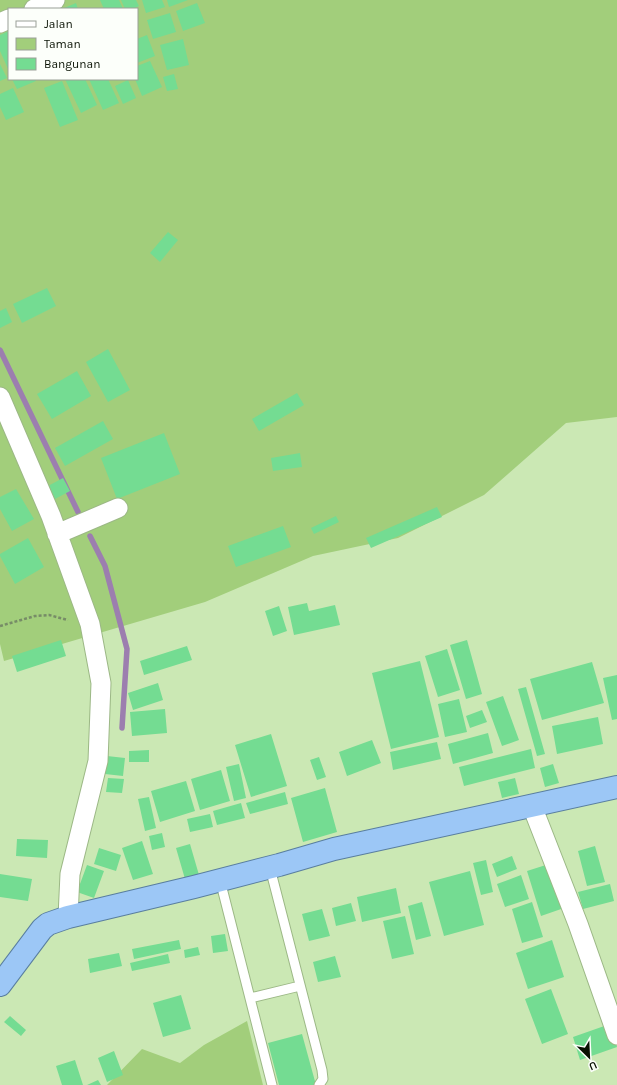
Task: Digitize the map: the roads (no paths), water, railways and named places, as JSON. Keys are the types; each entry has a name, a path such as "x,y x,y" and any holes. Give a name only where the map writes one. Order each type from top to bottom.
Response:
{"highway":[{"path":"0,985 42,929 48,924 68,917 270,868 334,849 617,787"}],"street":[{"path":"36,8 55,0"},
{"path":"0,396 48,509 90,624 101,683 98,761 70,874 68,917"},
{"path":"57,534 118,508"},
{"path":"532,806 578,924 617,1035"}],"lane":[{"path":"270,868 322,1070 323,1079 319,1085"},
{"path":"220,880 272,1085"},
{"path":"250,998 300,986"}],"waterway":[{"path":"0,350 78,512"},
{"path":"90,536 105,566 127,649 122,728"}]}
